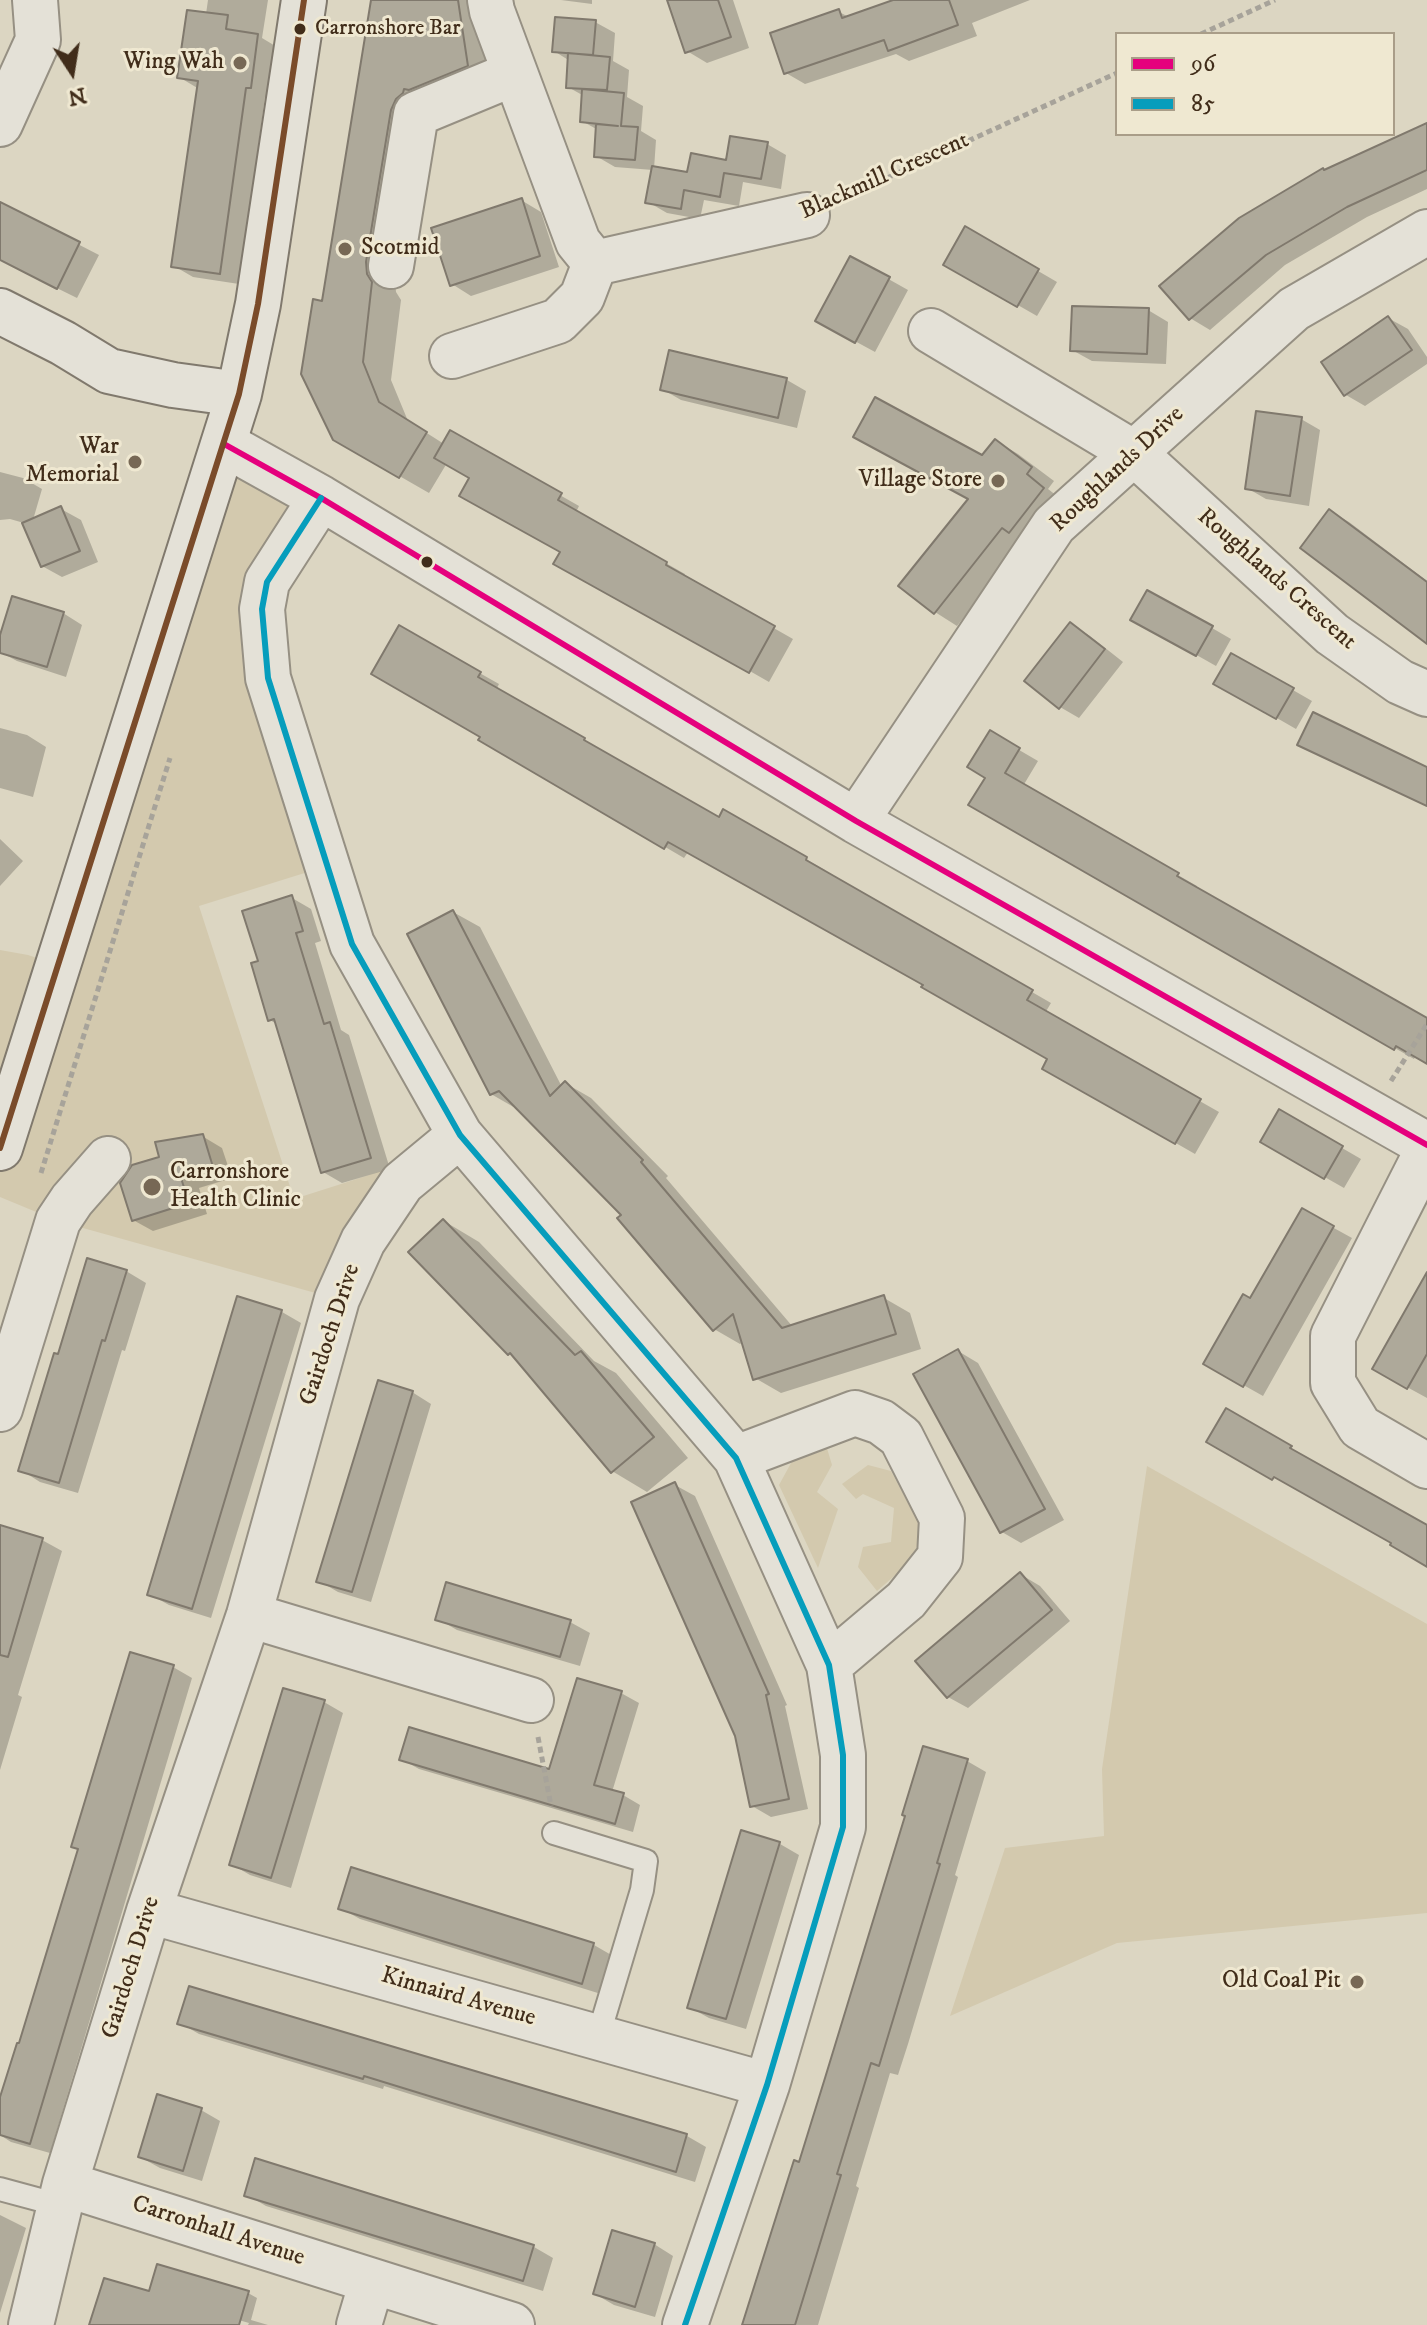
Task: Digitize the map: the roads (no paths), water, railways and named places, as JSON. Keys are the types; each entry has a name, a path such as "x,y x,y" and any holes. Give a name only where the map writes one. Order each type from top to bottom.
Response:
{"street":[{"path":"0,124 38,40 35,0"},
{"path":"0,1148 239,394 258,304 304,0"},
{"path":"452,356 558,321 582,297 595,263 578,242 490,0"},
{"path":"391,266 416,114 515,73"},
{"name":"Blackmill Crescent","path":"595,263 807,215"},
{"name":"Roughlands Drive","path":"856,821 1054,525 1294,309 1427,232"},
{"path":"0,311 109,371 173,385 239,394"},
{"name":"Roughlands Crescent","path":"931,331 1134,453 1332,634 1400,682 1427,694"},
{"path":"224,444 321,498 856,821 1427,1148 1333,1336 1333,1383 1360,1427 1427,1466"},
{"path":"321,498 267,582 262,609 268,678 352,944 460,1135 736,1458 829,1665 843,1755 843,1827 767,2085 685,2325"},
{"name":"Gairdoch Drive","path":"31,2325 62,2195 149,1911 249,1615 337,1299 363,1241 402,1183 460,1135"},
{"path":"0,1409 10,1339 58,1221 108,1159"},
{"path":"736,1458 855,1413 881,1422 901,1437 942,1518 940,1557 906,1600 829,1665"},
{"path":"249,1615 531,1700"},
{"name":"Kinnaird Avenue","path":"149,1911 767,2085"},
{"name":"Carronhall Avenue","path":"62,2195 372,2281 512,2325"},
{"path":"359,2325 372,2281"}],"lane":[{"path":"554,1833 646,1861 642,1890 598,2037"},
{"path":"0,2189 62,2195"}],"place":[{"name":"Carronshore Bar","path":"300,29"},
{"name":"Wing Wah","path":"240,63"},
{"name":"Scotmid","path":"345,249"},
{"name":"War Memorial","path":"135,462"},
{"name":"Village Store","path":"998,481"},
{"name":"Carronshore Health Clinic","path":"152,1187"},
{"name":"Old Coal Pit","path":"1357,1982"}]}
